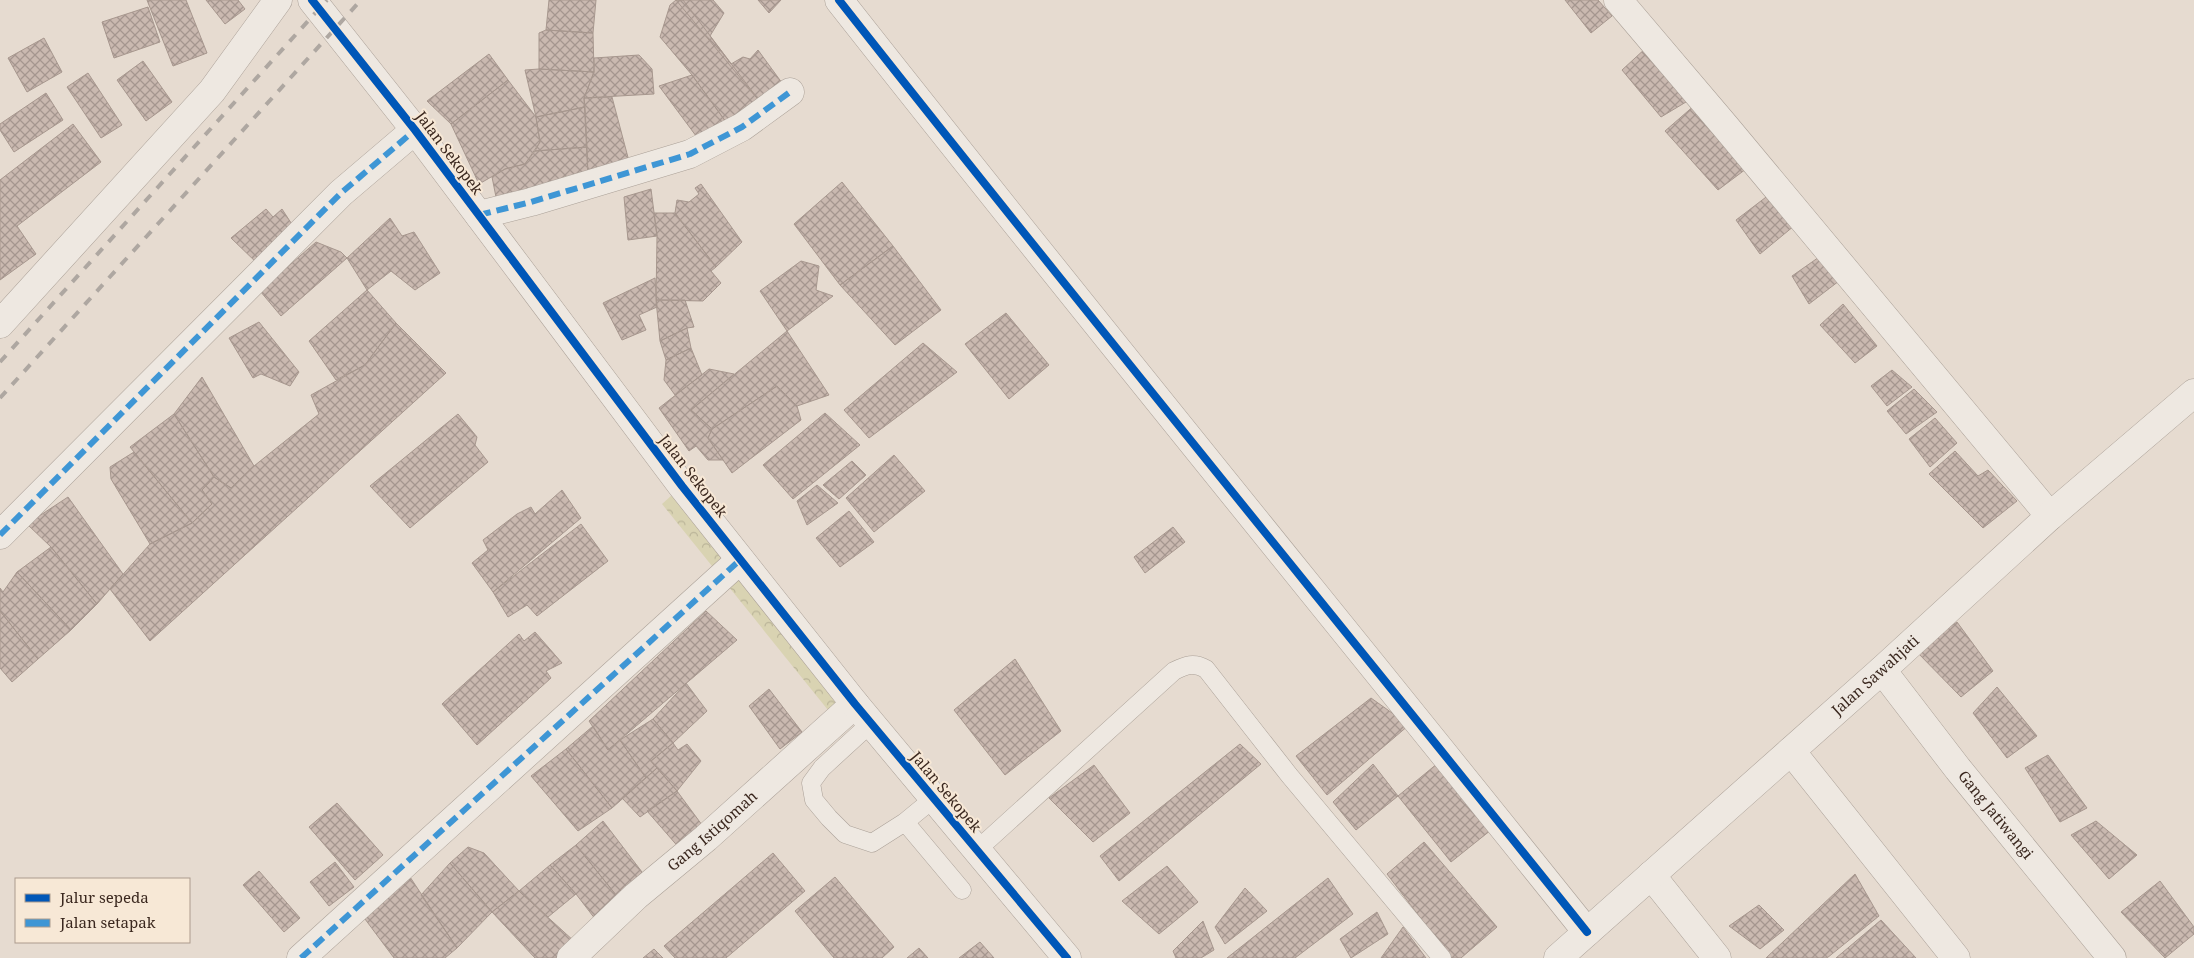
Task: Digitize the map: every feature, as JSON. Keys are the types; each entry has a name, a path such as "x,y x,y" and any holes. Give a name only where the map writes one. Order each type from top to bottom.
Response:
{"street":[{"path":"0,324 212,92 278,0"},
{"name":"Jalan Sekopek","path":"312,0 480,215 682,486 740,560 933,799 1063,956"},
{"path":"839,0 1022,233 1314,591 1588,932"},
{"path":"1618,0 2050,516"},
{"path":"480,215 531,202 690,154 742,127 790,92"},
{"path":"0,535 342,193 415,130"},
{"name":"Jalan Sawahjati","path":"1558,958 1882,670 2050,516 2194,394"},
{"path":"301,958 740,560"},
{"name":"Gang Jatiwangi","path":"1882,670 1958,769 2112,958"},
{"name":"Gang Istiqomah","path":"571,958 636,896 863,713"},
{"path":"1791,751 1956,958"},
{"path":"1651,875 1717,958"}],"lane":[{"path":"976,850 1174,671 1186,665 1198,664 1206,669 1289,775 1442,958"},
{"path":"863,713 811,783 814,800 845,834 872,843 905,822 933,799"},
{"path":"905,822 962,890"}],"green space":[{"path":"682,486 855,704 836,720 662,504"}],"building":[{"path":"147,0 186,0 207,53 173,66"},
{"path":"206,0 238,0 245,9 225,24"},
{"path":"549,0 596,0 593,33 546,30"},
{"path":"676,0 683,0 761,103 726,122 692,75 660,37 670,5"},
{"path":"676,0 713,0 724,13 710,36 731,64 743,57 750,59 758,50 785,87 761,103"},
{"path":"758,0 781,0 769,13"},
{"path":"1565,0 1598,0 1612,16 1591,33"},
{"path":"148,7 160,42 114,58 102,22"},
{"path":"546,30 593,33 594,72 539,69 539,33"},
{"path":"44,38 62,72 27,92 8,58"},
{"path":"1647,47 1691,99 1661,117 1622,70"},
{"path":"489,54 508,80 451,124 427,101"},
{"path":"639,55 652,69 654,94 584,98 594,72 594,58"},
{"path":"143,61 172,102 146,121 117,80"},
{"path":"525,70 594,72 584,98 585,107 536,117"},
{"path":"88,73 122,125 101,138 67,87"},
{"path":"692,75 726,122 702,144 659,86"},
{"path":"508,80 536,117 540,142 525,164 505,169 479,184 451,124"},
{"path":"46,93 63,120 14,152 0,130 0,124"},
{"path":"612,97 630,165 588,177 584,98"},
{"path":"1696,104 1750,166 1718,190 1665,131"},
{"path":"585,107 587,147 535,151 540,142 536,117"},
{"path":"73,124 101,162 17,226 36,254 0,280 0,180"},
{"path":"587,147 588,177 498,207 492,177 505,169 525,164 535,151"},
{"path":"842,182 893,246 840,285 794,224"},
{"path":"701,184 742,242 716,267 675,213 677,200 689,202 699,194 695,188"},
{"path":"651,189 657,236 628,240 624,197"},
{"path":"1774,191 1800,221 1760,254 1736,220"},
{"path":"266,209 273,217 282,209 295,229 259,265 231,238"},
{"path":"654,213 675,213 716,267 711,271 721,283 703,301 656,300 657,236"},
{"path":"390,218 402,236 414,232 440,273 415,290 391,271 367,290 347,258"},
{"path":"316,242 341,252 347,258 281,316 260,291"},
{"path":"893,246 941,310 895,345 840,285"},
{"path":"1822,255 1839,281 1809,304 1792,276"},
{"path":"801,261 819,266 816,290 833,296 787,331 760,291"},
{"path":"655,278 657,307 639,315 646,330 622,340 603,303"},
{"path":"367,290 396,323 365,365 336,380 309,341"},
{"path":"656,300 685,300 694,327 687,328 660,341"},
{"path":"1843,304 1877,346 1855,363 1820,325"},
{"path":"1006,313 1049,365 1009,399 965,344"},
{"path":"259,322 299,372 290,386 261,374 253,378 229,338"},
{"path":"396,323 446,373 150,641 110,589 150,544 192,523 212,504 202,490 214,477 231,488 254,466 319,414 311,395 365,365"},
{"path":"687,328 691,348 666,360 660,341"},
{"path":"787,331 829,395 797,406 777,386 712,429 691,410"},
{"path":"923,343 957,372 869,438 844,410"},
{"path":"691,348 702,375 675,395 664,380 666,360"},
{"path":"709,369 734,374 691,410 712,429 708,438 723,460 708,460 696,446 689,451 659,408"},
{"path":"1892,370 1912,387 1887,406 1871,386"},
{"path":"202,377 254,466 231,488 214,477 174,414"},
{"path":"777,386 797,406 801,420 732,473 708,438 712,429"},
{"path":"1914,389 1937,412 1906,434 1887,411"},
{"path":"825,413 860,445 793,499 763,465"},
{"path":"174,414 214,477 202,490 212,504 192,523 130,447"},
{"path":"458,414 477,437 475,445 488,462 410,528 370,486"},
{"path":"1935,418 1957,443 1930,467 1909,439"},
{"path":"1955,451 1978,476 1988,470 2017,501 1983,528 1929,474"},
{"path":"134,452 192,523 150,544 111,479 110,467"},
{"path":"894,455 925,491 874,532 846,498"},
{"path":"852,461 866,475 839,499 823,485"},
{"path":"817,485 838,503 807,525 797,501"},
{"path":"562,490 581,518 493,592 472,563 488,550 483,540 517,514 531,507 535,514"},
{"path":"68,497 123,574 97,604 51,547 27,524"},
{"path":"849,511 874,542 840,567 816,538"},
{"path":"581,524 608,561 537,616 527,605 508,617 493,592"},
{"path":"1173,527 1185,542 1145,573 1134,557"},
{"path":"51,547 97,604 71,630 17,572"},
{"path":"17,572 71,630 38,659 0,611 0,588 3,592"},
{"path":"0,611 38,659 12,682 0,668"},
{"path":"706,611 737,640 608,750 589,721"},
{"path":"1957,622 1993,671 1961,697 1915,650"},
{"path":"535,632 562,663 546,671 551,678 477,745 442,704 519,634 524,641"},
{"path":"1015,659 1061,731 1005,775 954,710"},
{"path":"686,683 707,711 673,743 653,719"},
{"path":"1997,687 2037,736 2007,758 1973,713"},
{"path":"769,689 802,732 780,749 749,706"},
{"path":"1371,698 1409,725 1327,795 1296,756"},
{"path":"653,719 673,743 651,761 657,768 646,778 620,740"},
{"path":"593,726 608,750 620,740 646,778 612,808 566,749"},
{"path":"673,743 678,750 687,744 701,761 677,791 651,761"},
{"path":"1240,744 1261,764 1119,881 1100,856"},
{"path":"566,749 612,808 578,831 531,776"},
{"path":"2048,755 2087,808 2060,822 2025,768"},
{"path":"1438,763 1491,830 1451,862 1398,796"},
{"path":"1373,764 1398,796 1356,830 1333,802"},
{"path":"1094,765 1130,813 1093,842 1049,798"},
{"path":"657,768 677,791 640,817 622,798"},
{"path":"677,791 705,829 681,850 647,811"},
{"path":"337,803 383,855 355,880 309,827"},
{"path":"603,821 642,872 620,900 576,845"},
{"path":"2096,821 2137,855 2109,879 2071,835"},
{"path":"1424,842 1497,927 1461,958 1451,958 1387,874"},
{"path":"576,845 620,900 599,924 550,865"},
{"path":"468,847 484,853 519,891 492,912 450,863"},
{"path":"773,853 805,891 726,958 675,958 664,946"},
{"path":"335,862 354,887 329,906 310,882"},
{"path":"450,863 492,912 457,948 421,895"},
{"path":"550,865 576,894 548,917 519,891"},
{"path":"1167,866 1198,902 1159,934 1122,901"},
{"path":"259,871 300,918 284,932 243,885"},
{"path":"1855,874 1879,916 1827,958 1766,958"},
{"path":"410,877 457,948 445,958 394,958 362,915"},
{"path":"835,877 894,947 882,958 834,958 795,911"},
{"path":"1328,878 1353,914 1295,958 1227,958"},
{"path":"2160,881 2194,927 2194,934 2165,958 2121,912"},
{"path":"1245,888 1267,911 1225,944 1215,927"},
{"path":"519,891 575,942 559,958 535,958 492,912"},
{"path":"1759,905 1784,930 1760,949 1729,926"},
{"path":"1377,912 1388,934 1351,958 1340,939"},
{"path":"1881,920 1916,958 1836,958"},
{"path":"1203,921 1214,950 1201,958 1176,958 1173,951"},
{"path":"1403,927 1426,958 1381,958"},
{"path":"980,942 994,958 959,958"},
{"path":"919,948 928,958 907,958"},
{"path":"654,949 663,958 643,958"}],"railway":[{"path":"0,362 327,0"},
{"path":"0,398 361,0"}],"marked path":[{"path":"479,215 531,202 690,154 742,127 790,92"},
{"path":"0,535 341,193 415,130"},
{"path":"301,958 740,560"}],"cycle path":[{"path":"312,0 415,130 682,486 855,704 1067,958"},
{"path":"839,0 1587,932"}]}
